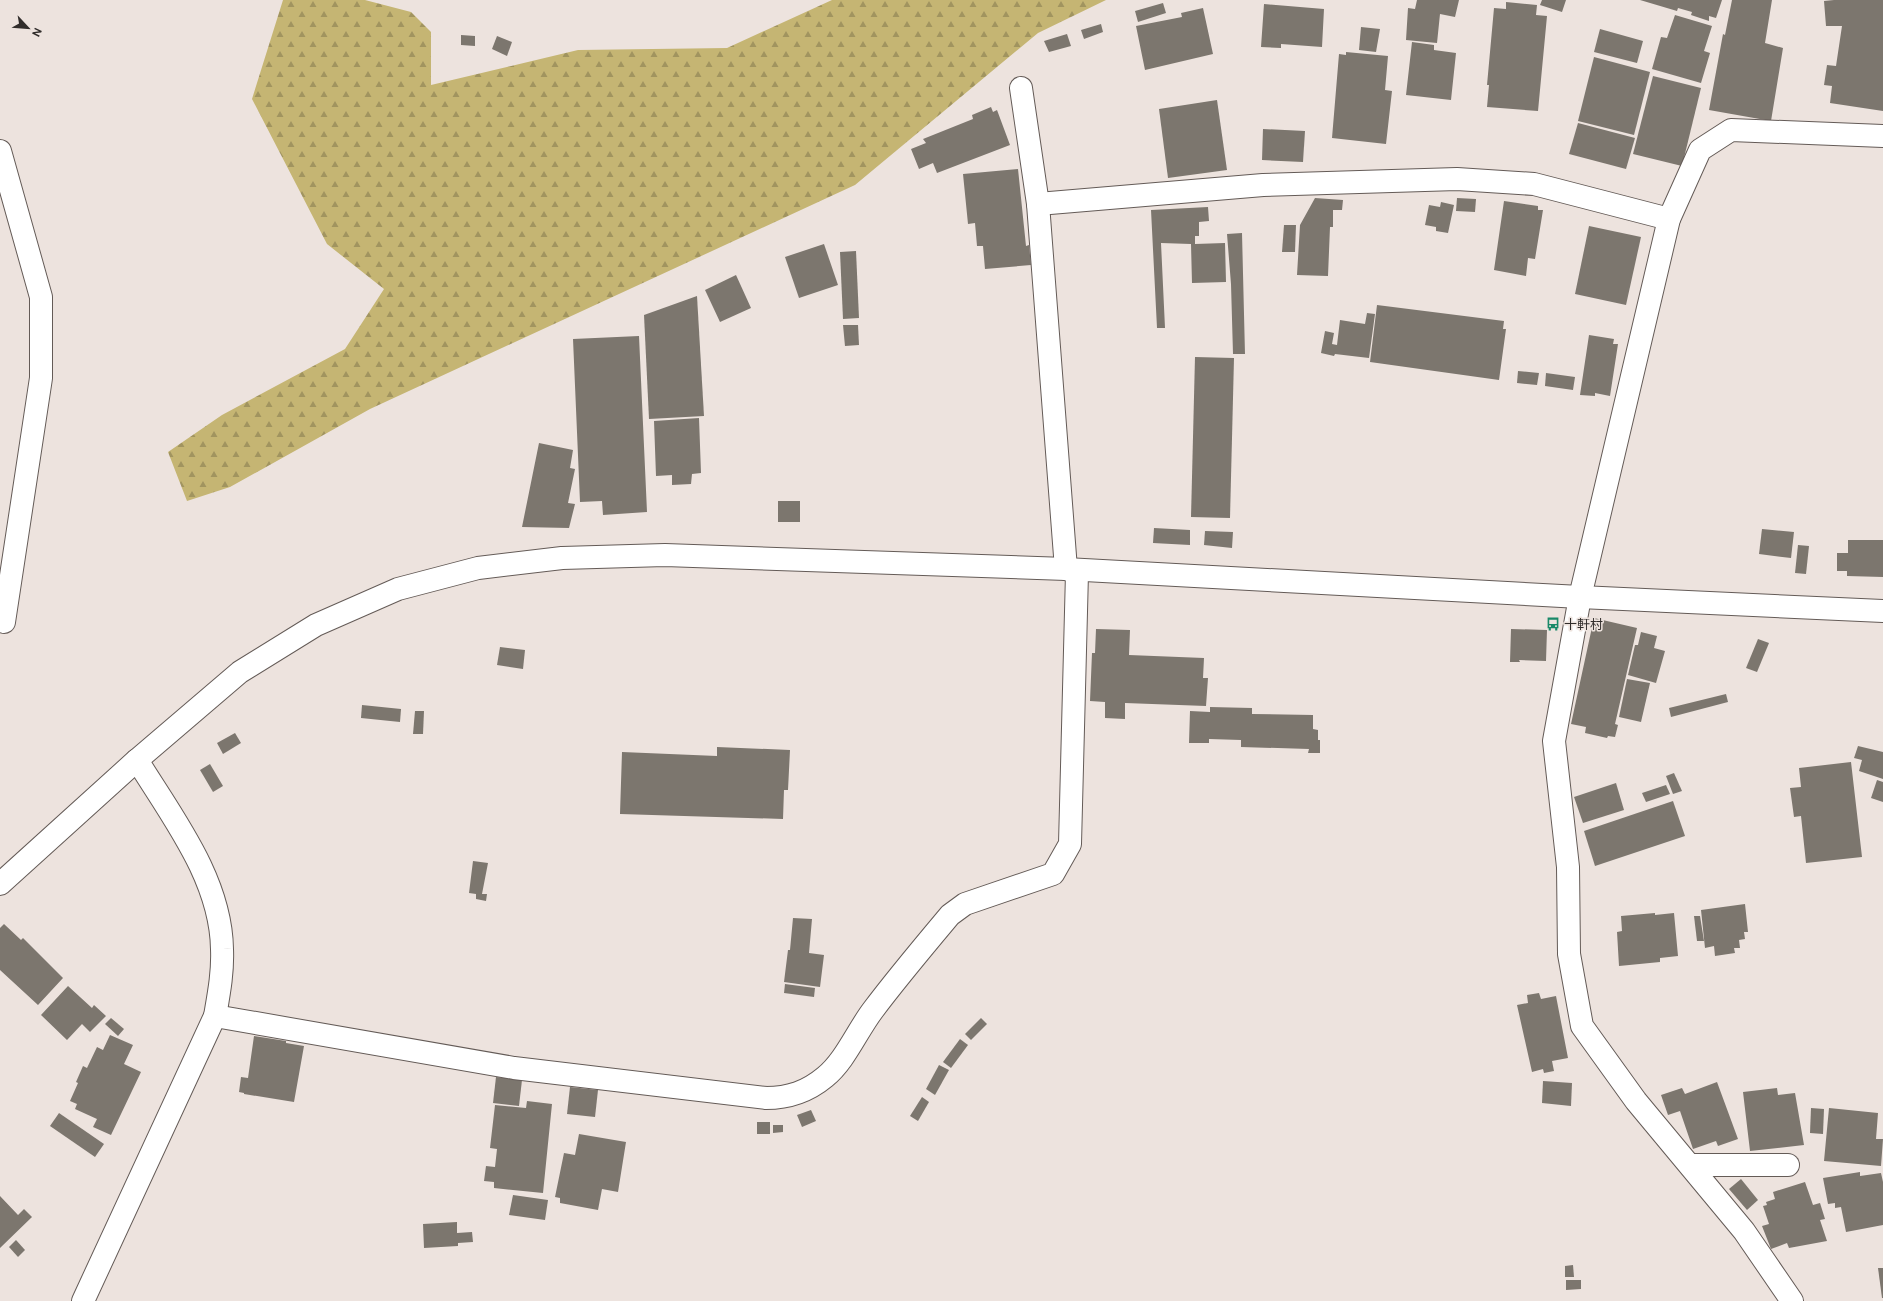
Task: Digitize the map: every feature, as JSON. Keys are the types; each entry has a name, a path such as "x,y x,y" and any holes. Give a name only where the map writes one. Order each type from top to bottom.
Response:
{"street":[{"path":"1021,88 1038,204 1066,569"},
{"path":"1792,1301 1744,1231 1636,1101 1582,1026 1569,954 1568,866 1554,741 1580,597 1669,219 1700,150 1732,130 1883,136"},
{"path":"0,151 41,297 41,378 4,622"},
{"path":"1038,204 1263,185 1457,179 1534,184 1669,219"},
{"path":"0,884 137,760 240,672 316,625 398,589 478,568 562,558 665,555 1066,569 1580,597 1883,610"},
{"path":"215,1016 514,1068 766,1098 780,1098 799,1094 826,1077 850,1047 872,1012 950,915 965,904 1053,874 1070,844 1077,573 1066,569"},
{"path":"83,1301 215,1016 222,978 222,948 218,917 212,892 194,853 137,760"},
{"path":"1690,1165 1788,1165"}],"green space":[{"path":"283,0 365,0 411,12 431,32 431,85 578,50 727,48 832,0 1106,0 1038,33 855,185 370,409 230,487 187,501 168,452 222,415 345,349 384,289 327,244 252,99"}],"building":[{"path":"1417,0 1459,0 1455,17 1440,14 1437,43 1406,40 1408,8 1415,9"},
{"path":"1542,0 1566,0 1562,12 1540,5"},
{"path":"1640,0 1722,0 1716,18 1709,16 1709,21 1691,15 1692,12 1678,8 1677,11"},
{"path":"1732,0 1772,0 1765,43 1783,48 1771,121 1709,110 1723,34 1725,35"},
{"path":"1883,0 1883,111 1830,103 1832,86 1824,85 1827,65 1836,66 1842,26 1826,26 1824,1"},
{"path":"1506,2 1537,5 1536,15 1547,16 1538,111 1487,107 1489,85 1487,85 1494,8 1506,9"},
{"path":"1163,3 1166,13 1138,22 1135,11"},
{"path":"1264,4 1324,9 1322,47 1281,44 1281,48 1261,47"},
{"path":"1203,8 1213,54 1145,70 1136,26 1182,17 1181,13"},
{"path":"1675,15 1712,26 1704,51 1710,53 1701,83 1652,69 1661,37 1667,38"},
{"path":"1101,24 1103,32 1084,39 1081,30"},
{"path":"1361,27 1380,29 1376,52 1359,50"},
{"path":"1600,29 1643,41 1637,63 1594,52"},
{"path":"1067,34 1071,46 1049,52 1044,41"},
{"path":"461,35 475,36 475,46 461,45"},
{"path":"497,36 512,42 507,56 492,49"},
{"path":"1412,42 1434,45 1434,50 1456,53 1451,100 1406,95"},
{"path":"1346,52 1388,56 1385,90 1392,91 1386,144 1332,138 1339,54 1346,55"},
{"path":"1594,57 1650,72 1634,135 1578,121"},
{"path":"1653,76 1701,88 1682,166 1633,154"},
{"path":"1217,100 1227,170 1168,178 1159,109"},
{"path":"991,107 993,112 997,110 1010,145 937,173 933,163 919,169 911,149 926,143 923,139 973,119 972,115"},
{"path":"1578,123 1635,138 1626,169 1569,154"},
{"path":"1263,129 1305,131 1303,162 1262,160"},
{"path":"1018,169 1026,246 1029,245 1031,265 985,269 983,246 977,246 975,223 968,224 963,174"},
{"path":"1315,198 1343,200 1342,210 1333,210 1333,227 1330,227 1328,276 1297,275 1300,225"},
{"path":"1457,198 1476,199 1475,212 1456,211"},
{"path":"1504,201 1538,206 1538,210 1543,210 1535,259 1528,258 1526,276 1494,270"},
{"path":"1441,202 1454,205 1448,233 1436,231 1436,227 1425,225 1429,205 1440,207"},
{"path":"1208,207 1209,221 1199,222 1199,236 1195,236 1195,244 1225,243 1226,282 1192,283 1191,244 1161,243 1165,328 1157,328 1151,210"},
{"path":"1284,225 1296,225 1295,252 1282,252"},
{"path":"1589,226 1641,237 1626,305 1575,294"},
{"path":"1242,233 1245,354 1233,354 1231,284 1227,234"},
{"path":"824,244 838,285 799,298 785,257"},
{"path":"856,251 859,318 843,319 840,252"},
{"path":"736,275 751,308 720,322 705,290"},
{"path":"697,296 704,416 649,419 644,315"},
{"path":"1377,305 1504,321 1503,329 1506,329 1499,380 1370,362"},
{"path":"1367,313 1375,314 1369,358 1335,354 1334,356 1321,353 1325,331 1334,333 1332,344 1337,345 1340,320 1365,324"},
{"path":"843,325 858,325 859,345 845,346"},
{"path":"1589,335 1614,339 1613,344 1618,344 1610,396 1595,393 1595,396 1580,395"},
{"path":"639,336 647,512 603,515 602,501 580,502 573,339"},
{"path":"1195,357 1234,358 1230,518 1191,517"},
{"path":"1518,371 1539,373 1537,385 1517,383"},
{"path":"1546,373 1575,377 1573,390 1545,386"},
{"path":"699,418 701,473 692,474 691,484 672,485 672,475 656,476 654,421"},
{"path":"539,443 573,450 570,468 575,469 568,503 575,504 569,528 522,527"},
{"path":"778,501 800,501 800,522 778,522"},
{"path":"1154,528 1190,530 1190,545 1153,543"},
{"path":"1762,529 1794,532 1791,558 1759,554"},
{"path":"1205,531 1233,532 1232,548 1204,545"},
{"path":"1848,540 1883,540 1883,577 1847,576 1847,571 1837,571 1837,553 1848,553"},
{"path":"1798,545 1809,546 1806,574 1795,573"},
{"path":"1594,618 1637,628 1615,724 1618,725 1615,737 1608,736 1607,738 1585,733 1586,727 1571,724"},
{"path":"1096,629 1130,630 1129,655 1204,658 1203,678 1208,678 1206,706 1125,703 1125,719 1105,718 1105,702 1090,701 1092,653 1095,653"},
{"path":"1511,629 1547,630 1546,661 1519,660 1520,662 1510,662"},
{"path":"1641,632 1657,636 1654,648 1665,651 1656,683 1628,675 1635,645 1638,645"},
{"path":"1758,639 1769,643 1757,672 1746,668"},
{"path":"500,647 525,650 523,669 497,665"},
{"path":"1627,679 1650,683 1641,722 1619,717"},
{"path":"1726,694 1728,702 1671,717 1669,708"},
{"path":"362,705 401,709 400,722 361,718"},
{"path":"1210,707 1252,708 1252,714 1313,715 1313,729 1318,730 1320,753 1308,753 1309,749 1241,747 1241,740 1209,739 1209,743 1189,743 1190,711 1210,712"},
{"path":"415,711 424,711 423,734 413,734"},
{"path":"235,733 241,743 223,754 217,743"},
{"path":"1858,746 1883,752 1883,779 1859,771 1862,760 1854,758"},
{"path":"717,747 790,750 788,790 784,790 783,819 620,814 622,752 717,756"},
{"path":"1851,762 1862,857 1806,863 1801,816 1794,817 1790,788 1801,787 1799,768"},
{"path":"210,764 223,786 213,792 200,770"},
{"path":"1674,773 1682,791 1673,794 1666,776"},
{"path":"1877,780 1883,782 1883,802 1871,798"},
{"path":"1616,783 1624,810 1583,823 1574,797"},
{"path":"1666,785 1670,794 1646,802 1642,793"},
{"path":"1673,801 1685,836 1595,866 1584,831"},
{"path":"473,861 488,863 482,894 487,894 486,901 476,899 476,894 469,893"},
{"path":"1745,904 1748,932 1744,932 1745,939 1739,940 1740,948 1734,948 1735,953 1715,956 1714,946 1705,948 1701,910"},
{"path":"1655,913 1655,915 1674,913 1678,956 1660,958 1660,962 1619,966 1617,932 1622,931 1621,916"},
{"path":"1694,916 1700,916 1704,941 1697,941"},
{"path":"793,918 812,919 809,953 824,955 820,987 784,982 788,950 790,950"},
{"path":"4,924 21,940 23,938 63,978 38,1005 0,970 0,928"},
{"path":"785,984 815,988 814,997 784,993"},
{"path":"68,986 92,1008 94,1005 106,1016 90,1032 82,1024 67,1040 41,1015"},
{"path":"1539,993 1541,999 1556,996 1568,1058 1552,1061 1554,1071 1544,1073 1543,1069 1532,1072 1517,1005 1528,1003 1527,995"},
{"path":"111,1018 124,1029 118,1036 105,1024"},
{"path":"981,1018 987,1024 971,1040 965,1034"},
{"path":"110,1035 133,1045 124,1064 141,1072 111,1135 93,1127 97,1119 75,1109 77,1104 70,1101 78,1083 76,1082 83,1066 87,1068 97,1047 103,1050"},
{"path":"254,1036 286,1041 286,1043 304,1046 294,1102 239,1092 241,1077 248,1078"},
{"path":"960,1039 968,1045 951,1068 943,1062"},
{"path":"939,1065 949,1070 935,1095 926,1089"},
{"path":"496,1077 522,1080 519,1106 493,1103"},
{"path":"1543,1081 1572,1083 1571,1106 1542,1103"},
{"path":"1717,1082 1738,1139 1718,1146 1716,1141 1693,1149 1680,1111 1668,1115 1661,1095 1682,1088 1685,1094"},
{"path":"570,1087 598,1090 595,1117 567,1114"},
{"path":"1777,1088 1778,1095 1795,1093 1804,1145 1750,1151 1743,1092"},
{"path":"922,1097 929,1102 918,1121 910,1116"},
{"path":"527,1101 552,1104 543,1193 494,1188 494,1182 484,1181 486,1166 495,1167 497,1149 490,1148 495,1105 526,1108"},
{"path":"1811,1108 1824,1109 1823,1134 1810,1133"},
{"path":"1829,1108 1878,1113 1876,1139 1883,1139 1881,1166 1824,1161"},
{"path":"811,1110 816,1121 802,1127 797,1115"},
{"path":"59,1113 104,1144 95,1157 50,1126"},
{"path":"757,1122 770,1122 770,1134 757,1134"},
{"path":"773,1125 783,1125 783,1132 773,1133"},
{"path":"579,1134 626,1142 618,1192 602,1189 598,1210 560,1203 560,1198 555,1197 564,1153 575,1155"},
{"path":"1860,1172 1860,1176 1881,1173 1883,1182 1883,1225 1846,1232 1841,1207 1835,1208 1835,1203 1828,1204 1823,1178"},
{"path":"1741,1179 1758,1200 1747,1210 1729,1189"},
{"path":"1805,1182 1813,1205 1820,1203 1825,1219 1820,1220 1827,1241 1789,1248 1787,1243 1771,1249 1762,1226 1769,1224 1763,1206 1767,1205 1766,1202 1775,1199 1773,1192"},
{"path":"513,1195 548,1200 545,1220 509,1215"},
{"path":"0,1196 18,1215 24,1209 32,1217 0,1248"},
{"path":"457,1222 457,1233 472,1232 473,1242 458,1243 458,1246 424,1248 423,1224"},
{"path":"16,1240 25,1250 18,1257 9,1247"},
{"path":"1573,1265 1574,1277 1565,1277 1565,1266"},
{"path":"1878,1268 1883,1268 1883,1298 1882,1298"},
{"path":"1566,1280 1581,1280 1581,1289 1566,1290"}],"place":[{"name":"十軒村","path":"1553,624"}]}
